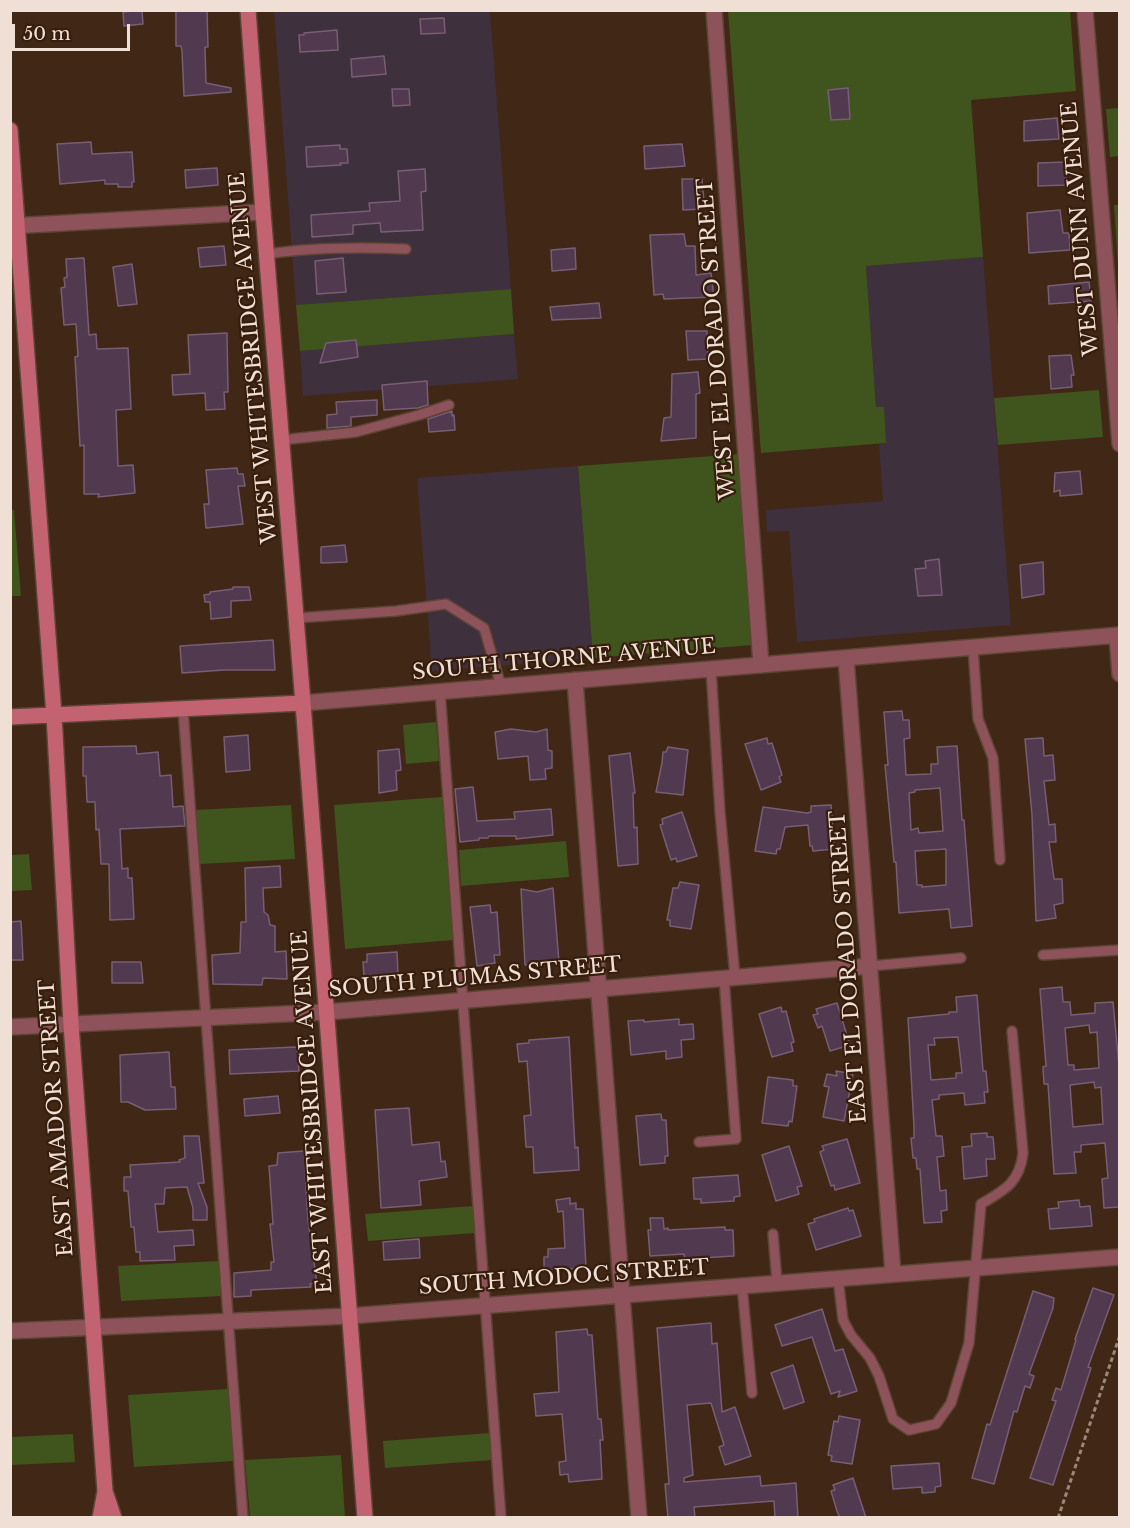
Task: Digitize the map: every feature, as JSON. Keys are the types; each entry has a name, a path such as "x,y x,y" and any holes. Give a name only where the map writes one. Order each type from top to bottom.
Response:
{"main road":[{"name":"WEST WHITESBRIDGE AVENUE","path":"248,10 262,212 303,703"},
{"name":"EAST AMADOR STREET","path":"10,130 14,225 54,715 71,1024 105,1491 100,1518"},
{"name":"SOUTH THORNE AVENUE","path":"10,717 303,703"},
{"name":"EAST WHITESBRIDGE AVENUE","path":"303,703 365,1518"},
{"path":"105,1491 114,1518"}],"street":[{"name":"WEST EL DORADO STREET","path":"714,10 761,665"},
{"name":"WEST DUNN AVENUE","path":"1085,10 1119,444"},
{"path":"14,225 262,212"},
{"path":"1118,635 1119,674"},
{"name":"SOUTH THORNE AVENUE","path":"303,703 1118,635"},
{"name":"EAST EL DORADO STREET","path":"846,658 893,1274"},
{"path":"575,680 639,1518"},
{"name":"SOUTH PLUMAS STREET","path":"10,1027 327,1012 870,966"},
{"name":"SOUTH MODOC STREET","path":"10,1331 349,1316 1119,1257"}],"lane":[{"path":"267,254 307,248 406,249"},
{"path":"281,440 356,432 449,405"},
{"path":"296,618 396,611 446,604 484,628 501,686"},
{"path":"973,648 978,719 993,758 1000,860"},
{"path":"699,1142 736,1139 711,669"},
{"path":"440,691 501,1518"},
{"path":"183,709 243,1518"},
{"path":"1043,955 1119,950"},
{"path":"870,966 961,958"},
{"path":"838,1278 843,1320 851,1335 870,1358 879,1376 893,1419 909,1431 936,1424 951,1403 969,1344 981,1204 1002,1192 1015,1179 1022,1165 1023,1153 1012,1031"},
{"path":"773,1234 777,1282"},
{"path":"742,1285 752,1393"}],"path":[{"path":"1058,1518 1119,1335"}],"shaded area":[{"path":"274,11 490,11 511,289 296,305"},
{"path":"983,257 1011,625 797,642 789,531 767,532 766,510 883,501 879,444 886,443 883,407 876,408 866,266"},
{"path":"514,334 518,379 303,396 300,351"},
{"path":"578,466 593,658 432,671 417,478"}],"green space":[{"path":"728,11 1070,11 1076,91 971,100 983,257 866,266 876,407 884,407 886,443 761,453"},
{"path":"1119,108 1119,156 1110,157 1106,109"},
{"path":"1114,205 1119,205 1119,281"},
{"path":"511,289 514,334 300,351 296,305"},
{"path":"1099,390 1103,437 998,445 994,398"},
{"path":"740,454 752,645 593,658 578,466"},
{"path":"11,510 14,510 21,596 11,596"},
{"path":"436,722 439,761 406,764 403,725"},
{"path":"442,797 453,940 345,949 334,805"},
{"path":"291,805 295,859 200,864 195,810"},
{"path":"566,841 569,877 461,886 459,850"},
{"path":"29,854 32,890 11,891 11,855"},
{"path":"473,1206 475,1233 368,1241 365,1214"},
{"path":"219,1261 221,1296 121,1301 118,1266"},
{"path":"228,1389 234,1461 134,1467 128,1395"},
{"path":"490,1433 492,1460 385,1468 383,1441"},
{"path":"73,1434 75,1462 11,1465 11,1437"},
{"path":"341,1455 345,1517 250,1517 245,1460"}],"building":[{"path":"142,10 143,24 124,26 123,12"},
{"path":"176,10 207,10 206,83 231,88 231,92 184,96 182,51 181,46 176,46"},
{"path":"444,18 445,33 421,34 420,19"},
{"path":"337,30 338,50 300,52 299,35"},
{"path":"384,56 386,74 352,77 351,59"},
{"path":"848,88 850,119 831,120 828,90"},
{"path":"392,89 409,89 410,105 393,106"},
{"path":"1057,118 1059,139 1024,141 1024,121"},
{"path":"91,142 92,154 132,152 134,182 132,182 132,187 105,184 105,180 60,184 57,144"},
{"path":"682,144 685,166 645,169 644,146"},
{"path":"340,145 340,149 347,149 348,163 307,167 306,147"},
{"path":"1066,162 1066,185 1038,186 1038,163"},
{"path":"217,168 218,185 186,188 185,170"},
{"path":"425,169 426,191 421,192 423,230 381,232 380,223 353,225 353,234 312,237 311,215 370,211 369,203 400,201 398,171"},
{"path":"682,179 702,179 704,202 701,203 701,209 683,210"},
{"path":"1060,210 1063,233 1069,233 1070,250 1029,253 1027,213"},
{"path":"684,234 686,246 695,246 696,275 711,273 714,297 664,299 663,294 654,295 650,235"},
{"path":"224,246 226,265 200,267 198,248"},
{"path":"575,248 576,269 552,271 551,250"},
{"path":"84,258 89,335 96,334 97,349 128,348 131,409 116,410 118,466 133,465 135,493 98,497 99,494 84,494 84,445 80,446 75,357 78,356 76,324 64,325 61,288 65,287 64,278 67,277 66,259"},
{"path":"343,258 346,292 317,294 315,261"},
{"path":"132,264 137,304 118,306 113,267"},
{"path":"1089,282 1091,301 1049,304 1048,286"},
{"path":"599,303 601,318 552,320 550,307"},
{"path":"686,331 707,331 708,359 688,360"},
{"path":"227,333 228,392 224,392 225,409 206,410 205,393 173,395 172,375 190,374 188,335"},
{"path":"356,340 358,357 320,363 326,343"},
{"path":"1071,355 1074,375 1071,375 1072,387 1051,389 1049,356"},
{"path":"698,372 700,393 696,394 696,438 661,441 664,418 671,417 672,374"},
{"path":"427,381 428,405 418,408 384,410 382,385"},
{"path":"377,400 377,415 351,417 351,426 327,428 327,415 337,414 336,402"},
{"path":"452,411 455,430 429,432 428,419"},
{"path":"237,468 238,474 243,474 245,486 238,486 243,524 206,528 204,504 209,504 206,470"},
{"path":"1080,471 1082,494 1060,496 1060,490 1054,492 1055,473"},
{"path":"345,545 347,562 321,563 321,547"},
{"path":"939,559 942,595 918,596 915,569 926,568 925,561"},
{"path":"1043,562 1044,594 1022,598 1020,565"},
{"path":"233,587 249,587 251,600 231,601 231,617 211,619 210,602 205,602 204,595 233,589"},
{"path":"273,640 275,670 182,673 180,646"},
{"path":"902,711 903,720 909,720 910,738 904,739 906,775 931,774 931,764 938,764 937,747 957,746 972,926 951,928 949,909 899,913 896,862 894,862 885,765 888,765 884,712","holes":["940,788 943,831 919,833 918,828 911,830 909,793 915,790","946,849 946,885 922,887 922,885 917,885 915,851"]},
{"path":"511,729 536,732 547,729 548,750 552,751 552,768 545,769 546,779 530,780 528,756 498,759 495,732"},
{"path":"248,735 250,770 226,772 224,737"},
{"path":"767,738 768,744 772,743 782,775 779,777 781,782 761,790 745,744"},
{"path":"1043,738 1044,756 1053,755 1055,780 1044,781 1049,825 1055,824 1056,842 1049,842 1054,879 1062,879 1063,903 1054,905 1056,918 1036,921 1032,815 1025,739"},
{"path":"136,746 137,754 158,752 160,776 171,775 173,807 183,806 185,826 120,829 122,869 128,868 128,878 132,878 134,919 110,920 109,864 101,864 95,802 87,802 86,776 83,776 83,747"},
{"path":"668,747 688,750 683,795 656,792 663,752 666,752"},
{"path":"399,749 401,770 396,771 397,790 379,793 378,751"},
{"path":"630,753 635,793 633,793 634,828 637,827 638,864 618,866 609,756"},
{"path":"473,787 477,821 515,819 514,812 551,809 553,835 516,839 516,836 489,836 479,838 479,840 460,842 455,789"},
{"path":"831,805 832,817 835,817 835,820 832,820 835,849 813,851 810,846 808,825 785,827 780,849 777,849 776,854 755,851 763,807 807,813 811,812 811,806"},
{"path":"682,812 697,856 677,862 676,858 671,860 660,825 663,824 662,819"},
{"path":"280,866 281,887 263,888 264,912 268,915 270,925 275,926 275,952 286,951 287,979 263,978 262,985 213,984 212,955 240,953 241,922 246,922 245,868"},
{"path":"680,882 699,885 691,929 670,926 670,920 667,920 673,888 678,888"},
{"path":"553,888 559,962 525,965 521,889 537,892"},
{"path":"490,905 491,913 497,912 500,955 494,955 495,963 477,966 470,907"},
{"path":"21,921 23,960 10,960 10,922"},
{"path":"397,952 398,974 364,976 363,962 367,962 367,954"},
{"path":"112,962 141,962 143,983 112,983"},
{"path":"1062,987 1063,1002 1070,1002 1071,1015 1095,1013 1095,1003 1113,1002 1119,1066 1119,1207 1104,1208 1102,1179 1108,1178 1105,1143 1081,1145 1081,1152 1074,1152 1076,1173 1054,1174 1048,1084 1044,1084 1043,1067 1046,1066 1040,989","holes":["1089,1025 1090,1033 1097,1032 1099,1068 1074,1070 1074,1065 1068,1065 1065,1028","1094,1082 1095,1088 1101,1087 1103,1124 1073,1127 1070,1085"]},
{"path":"977,995 983,1071 986,1071 988,1092 984,1092 985,1103 965,1105 964,1093 939,1095 939,1099 932,1100 936,1136 942,1136 944,1156 937,1157 940,1191 946,1190 947,1210 941,1211 942,1222 924,1223 920,1169 917,1169 916,1158 913,1158 911,1138 914,1138 914,1127 908,1018 957,1012 956,997","holes":["958,1037 962,1073 956,1073 956,1078 931,1080 928,1045 935,1045 934,1038"]},
{"path":"837,1003 850,1045 830,1051 822,1026 818,1028 813,1015 818,1014 816,1009"},
{"path":"781,1007 782,1012 786,1011 794,1042 791,1043 793,1051 772,1057 759,1014"},
{"path":"679,1019 679,1025 693,1024 694,1039 681,1040 682,1057 666,1059 666,1051 631,1055 628,1021"},
{"path":"569,1037 575,1148 578,1147 579,1170 534,1173 533,1147 526,1147 524,1116 531,1115 527,1061 519,1062 517,1044 529,1043 529,1040"},
{"path":"297,1047 299,1071 230,1074 229,1050"},
{"path":"169,1052 171,1087 175,1087 176,1109 145,1110 128,1102 121,1102 120,1055"},
{"path":"836,1071 853,1074 844,1121 823,1117 829,1087 824,1086 827,1074 837,1076"},
{"path":"768,1077 793,1080 793,1086 797,1086 792,1122 789,1121 788,1126 762,1123"},
{"path":"278,1096 280,1113 245,1116 244,1099"},
{"path":"409,1108 412,1145 439,1142 441,1162 445,1161 447,1177 419,1181 421,1205 381,1208 375,1110"},
{"path":"661,1114 662,1120 666,1120 668,1156 665,1156 665,1163 640,1165 636,1116"},
{"path":"987,1133 987,1137 993,1137 995,1159 986,1159 987,1176 964,1179 962,1147 972,1146 971,1134"},
{"path":"184,1136 199,1136 204,1183 198,1183 207,1207 207,1220 193,1220 193,1208 187,1187 165,1188 164,1204 155,1204 158,1232 193,1230 194,1245 174,1246 175,1260 140,1261 140,1252 136,1252 134,1227 131,1227 128,1191 124,1191 124,1177 131,1177 130,1165 180,1162 179,1160 185,1158"},
{"path":"847,1139 860,1183 835,1190 834,1185 831,1186 820,1152 824,1150 822,1146"},
{"path":"789,1146 802,1186 797,1187 799,1194 776,1201 762,1155"},
{"path":"304,1151 308,1221 317,1283 310,1284 311,1287 251,1290 251,1296 234,1297 234,1273 271,1270 271,1262 274,1262 270,1224 273,1224 269,1166 277,1165 278,1153"},
{"path":"738,1175 740,1196 734,1197 734,1201 701,1203 701,1199 694,1199 693,1178"},
{"path":"570,1198 570,1204 576,1203 576,1209 583,1209 586,1268 544,1270 544,1257 548,1257 548,1249 565,1248 563,1211 558,1212 556,1200"},
{"path":"1079,1200 1080,1207 1090,1206 1092,1226 1050,1229 1048,1209 1059,1208 1058,1202"},
{"path":"848,1208 849,1211 853,1210 861,1236 816,1250 808,1224 815,1222 814,1219"},
{"path":"650,1218 663,1218 664,1229 668,1228 668,1230 725,1227 725,1230 733,1230 734,1256 685,1259 684,1254 650,1256 648,1230 651,1230"},
{"path":"419,1239 420,1258 384,1260 383,1242"},
{"path":"1093,1288 1114,1295 1088,1367 1091,1368 1053,1485 1030,1478 1056,1401 1052,1400 1056,1388 1061,1390 1075,1339"},
{"path":"1033,1291 1054,1298 1053,1308 1029,1374 1034,1376 1030,1388 1025,1386 1017,1412 1014,1411 994,1484 972,1478 987,1424 990,1425"},
{"path":"822,1309 835,1351 843,1349 857,1391 838,1397 840,1391 831,1394 812,1337 782,1346 775,1325"},
{"path":"711,1323 712,1344 717,1343 722,1412 735,1407 751,1456 725,1465 719,1447 724,1445 711,1403 687,1405 693,1475 684,1478 684,1482 760,1476 761,1486 796,1483 798,1518 775,1518 774,1501 694,1507 695,1518 668,1518 665,1484 669,1484 657,1328"},
{"path":"587,1329 588,1335 592,1335 598,1419 601,1419 602,1479 569,1482 568,1474 560,1475 559,1462 566,1461 562,1414 536,1416 534,1394 559,1392 556,1332"},
{"path":"793,1365 804,1402 784,1409 771,1373"},
{"path":"839,1416 860,1420 852,1464 831,1461 832,1456 828,1455 834,1421 838,1422"},
{"path":"939,1463 941,1486 935,1487 935,1492 922,1493 922,1487 893,1489 891,1466"},
{"path":"853,1478 866,1518 840,1518 831,1491 835,1490 833,1485"}]}
